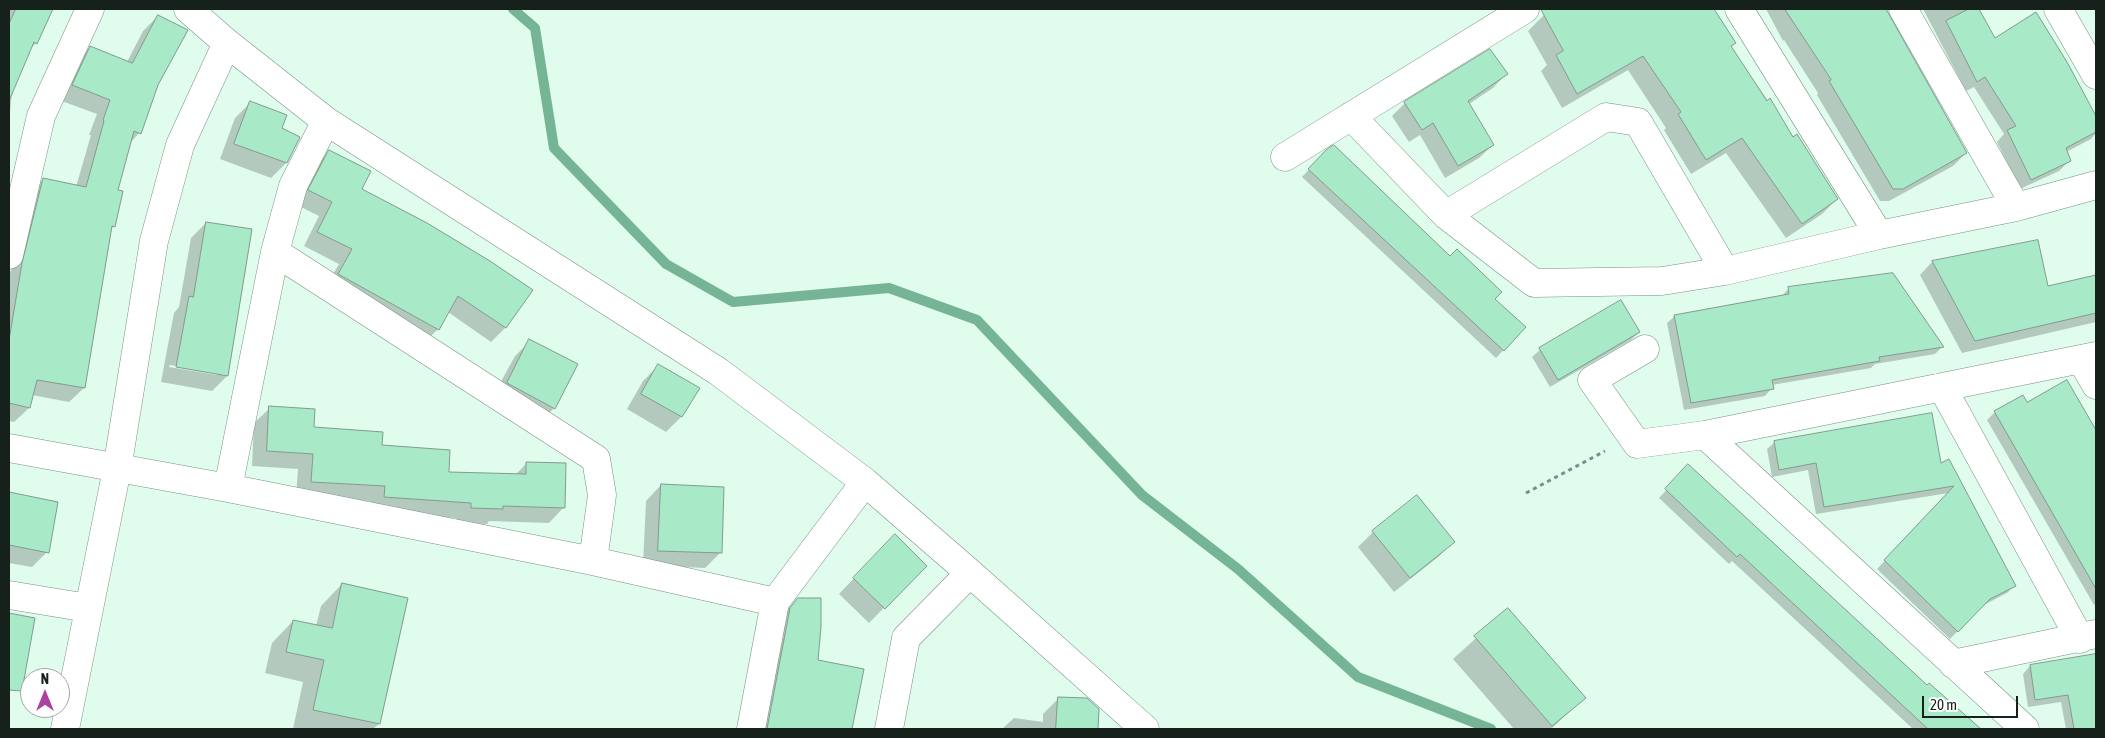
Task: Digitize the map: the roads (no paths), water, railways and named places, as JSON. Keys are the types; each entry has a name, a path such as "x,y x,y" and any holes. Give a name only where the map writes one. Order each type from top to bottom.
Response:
{"street":[{"path":"9,255 41,116 90,9"},
{"path":"188,9 227,43 326,121 720,372 865,482 1145,729"},
{"path":"1285,157 1525,9"},
{"path":"1739,9 1879,235"},
{"path":"1903,9 2016,207"},
{"path":"2058,9 2096,76"},
{"path":"65,729 117,469 154,241 180,145 227,43"},
{"path":"1350,116 1446,215 1534,283 1662,281 1726,271 1879,235 2016,207 2096,185"},
{"path":"1446,215 1606,117 1638,122 1726,271"},
{"path":"228,488 275,252 293,186 326,121"},
{"path":"275,252 596,459 602,495 593,561"},
{"path":"1645,349 1592,380 1637,444 1705,435 2088,358 2096,385"},
{"path":"1942,387 2088,637 1953,664"},
{"path":"1705,435 2025,729"},
{"path":"9,448 228,488 593,561 775,602"},
{"path":"751,729 775,602 865,482"},
{"path":"889,729 906,638 970,573"},
{"path":"9,595 88,608"}],"waterway":[{"path":"513,9 535,28 554,148 666,264 733,302 889,288 977,320 1142,495 1238,569 1358,677 1491,729"}]}
